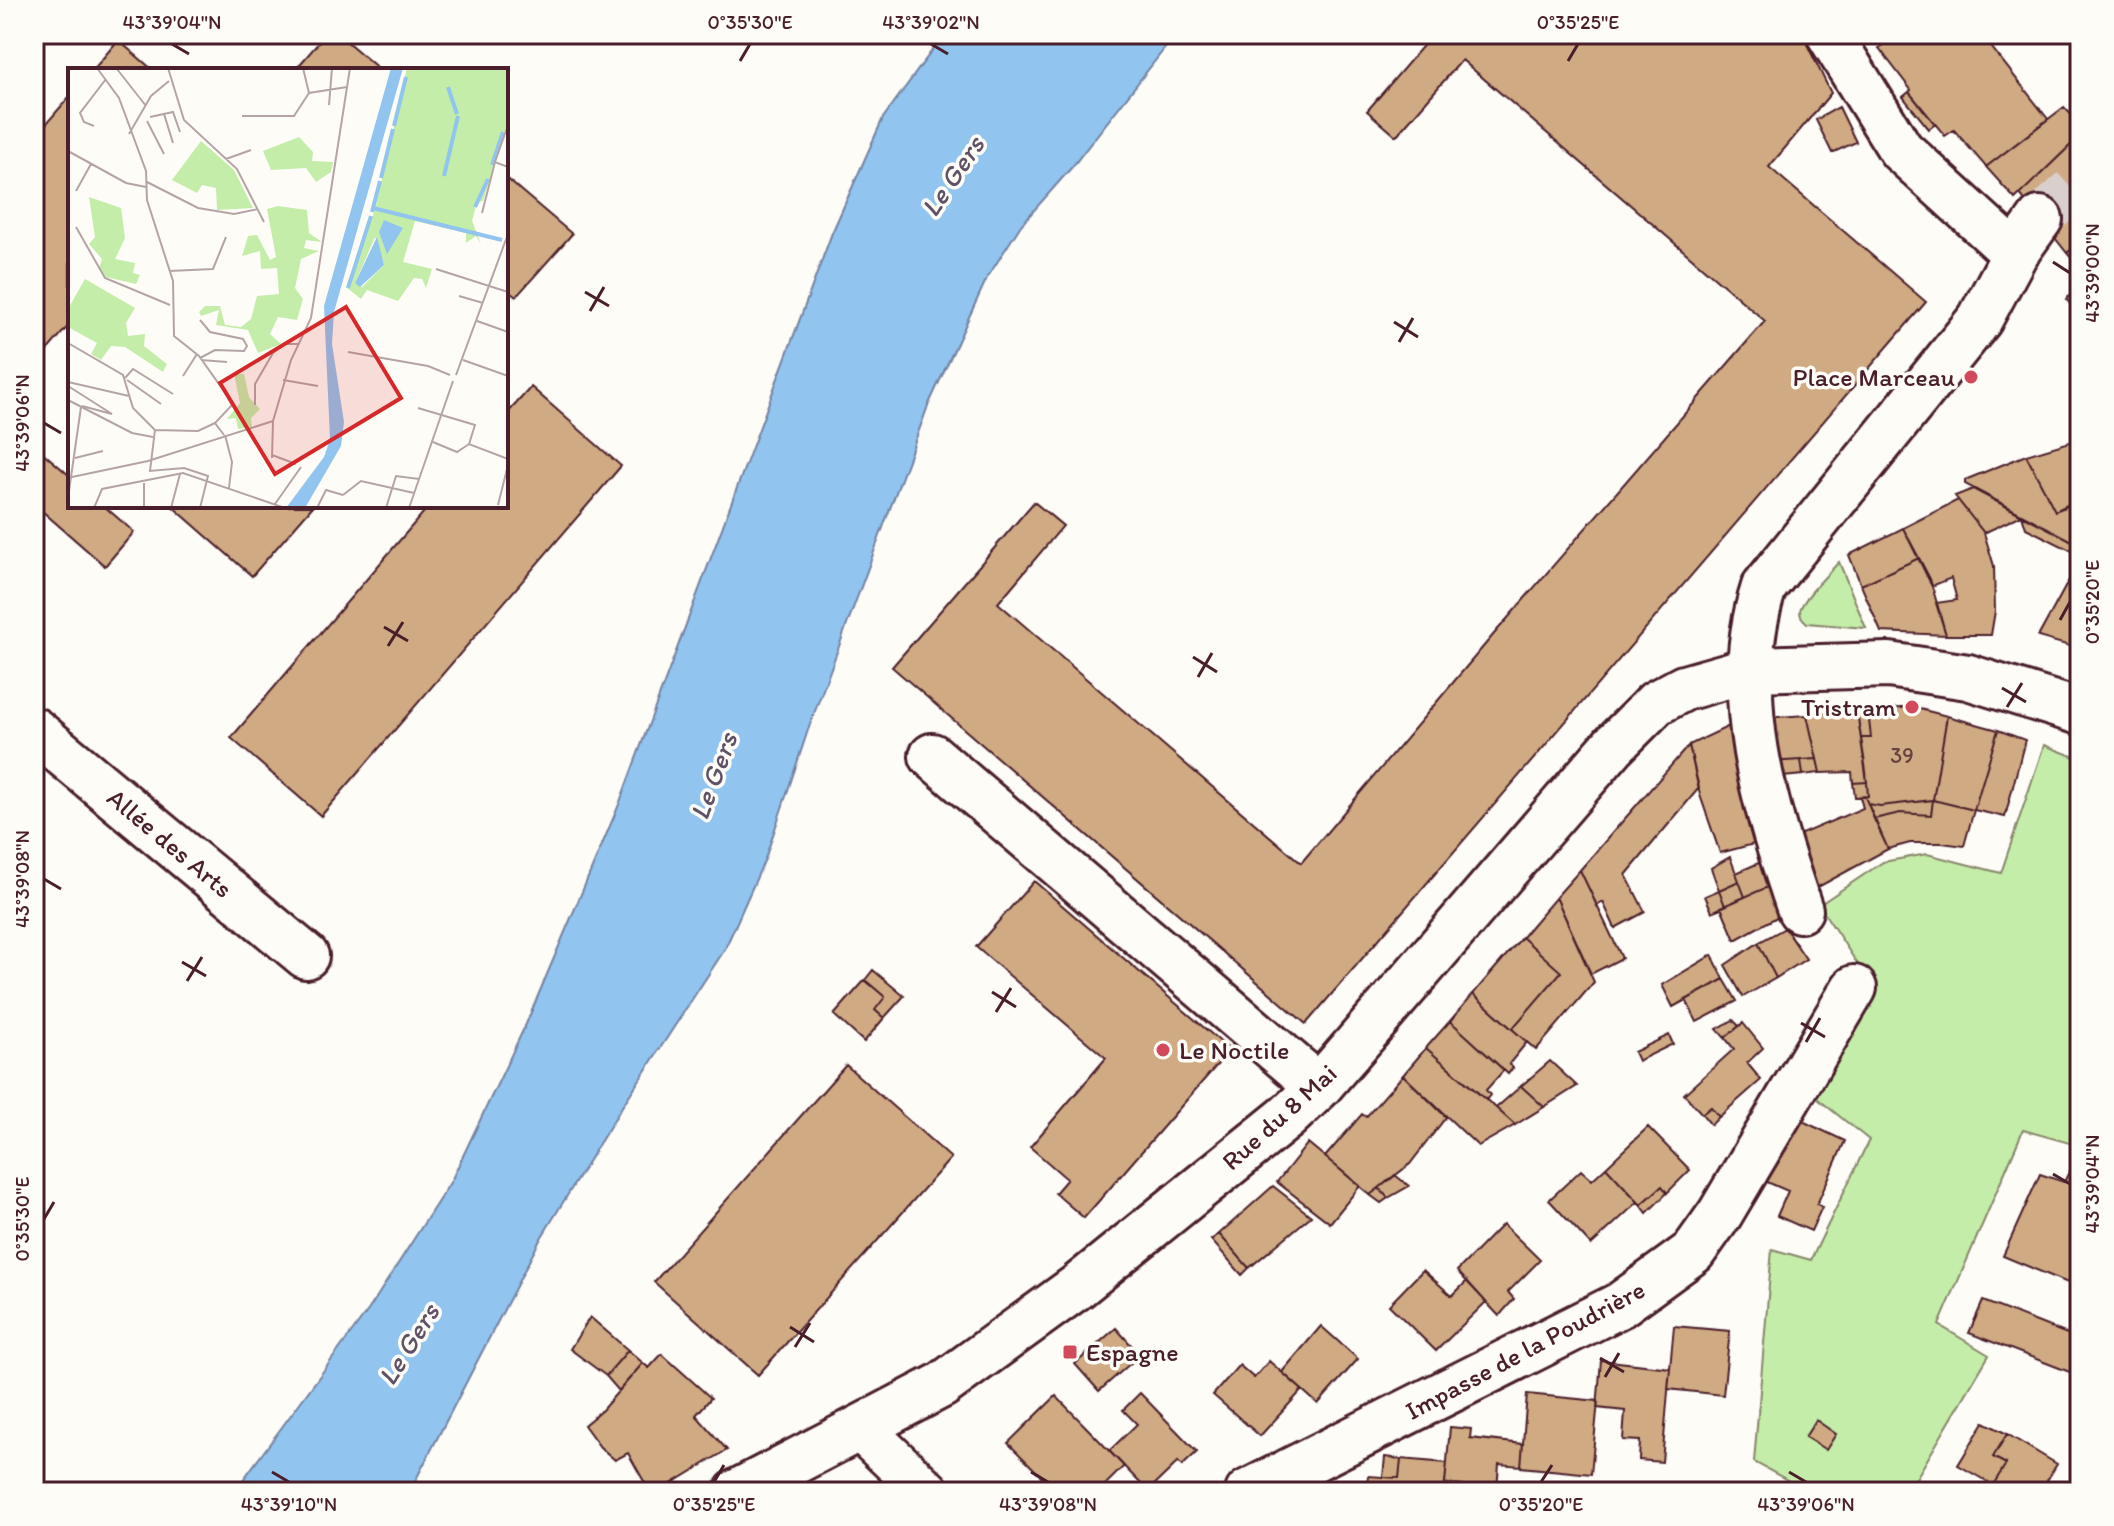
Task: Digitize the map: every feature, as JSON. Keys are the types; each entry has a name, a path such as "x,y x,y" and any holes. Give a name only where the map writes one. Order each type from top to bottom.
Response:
{"street":[{"path":"1829,34 1901,150 2015,254"},
{"path":"1800,910 1759,778 1750,721 1754,618 1764,587 1980,319 2015,254 2040,219"},
{"name":"Rue du 8 Mai","path":"737,1492 942,1385 1066,1295 1286,1118 1319,1087 1614,745 1656,703 1684,688 1751,669 1889,665 1968,677 2080,712"},
{"name":"Allée des Arts","path":"34,730 306,956"},
{"path":"932,756 1319,1087"},
{"name":"Impasse de la Poudrière","path":"1248,1492 1620,1305 1693,1252 1720,1214 1854,988"},
{"path":"860,1428 927,1492"}],"green space":[{"path":"1839,562 1866,628 1807,623 1802,618 1800,611 1805,600"},
{"path":"2044,745 2080,759 2080,1146 2023,1130 1939,1325 1989,1355 1908,1492 1809,1492 1754,1462 1772,1249 1811,1260 1869,1140 1813,1095 1874,989 1819,905 1883,862 1927,854 2001,873"}],"water":[{"name":"Le Gers","path":"944,34 1176,34 1072,167 1021,225 987,278 928,406 808,730 765,859 725,949 541,1238 409,1492 234,1492 369,1309 451,1181 526,1024 618,807 832,233 883,118"}],"building":[{"path":"326,34 338,34 378,68 297,68"},
{"path":"1433,34 1802,34 1831,93 1769,167 1926,302 1306,1024 892,667 1034,502 1063,526 998,603 1301,863 1765,321 1462,60 1396,136 1367,111"},
{"path":"1898,34 1981,34 2048,119 1986,167 1954,130 1945,136 1909,92 1911,90 1879,48"},
{"path":"118,40 151,68 95,68"},
{"path":"1909,92 1935,124 1929,129 1903,97"},
{"path":"68,98 68,326 34,366 34,138"},
{"path":"1839,107 1856,142 1832,153 1816,120"},
{"path":"2064,107 2080,124 2080,136 2015,199 1986,167"},
{"path":"2073,143 2080,152 2080,242 2067,253 2020,194"},
{"path":"508,180 572,234 516,297 508,291"},
{"path":"2080,242 2080,268 2067,253"},
{"path":"2080,287 2080,315 2066,299"},
{"path":"531,387 621,466 321,816 231,738 427,508 508,508 508,413"},
{"path":"2080,439 2080,501 2055,511 2026,455"},
{"path":"34,445 68,474 68,508 106,508 134,532 105,566 34,504"},
{"path":"2026,455 2055,511 2079,499 2080,545 1965,484 1965,480"},
{"path":"1973,489 2022,515 1984,533 1955,496"},
{"path":"1958,500 1984,533 1994,566 1995,611 1991,635 1946,635 1936,603 1957,600 1951,578 1932,586 1903,528"},
{"path":"174,508 311,508 252,576"},
{"path":"2022,515 2080,545 2080,555 2026,528"},
{"path":"1903,528 1919,558 1861,585 1849,555"},
{"path":"1919,558 1930,579 1946,635 1881,632 1861,585"},
{"path":"2080,560 2080,649 2038,637"},
{"path":"1912,707 1947,716 1933,800 1880,806 1868,804 1861,738 1871,738 1868,711"},
{"path":"1857,711 1867,782 1853,783 1852,772 1820,773 1807,715"},
{"path":"1857,711 1868,711 1871,738 1861,738"},
{"path":"1807,715 1817,759 1769,762 1760,718"},
{"path":"1947,716 1998,730 1974,810 1933,800"},
{"path":"1742,720 1765,841 1720,853 1700,795 1689,745"},
{"path":"1998,730 2025,740 2005,817 1974,810"},
{"path":"1689,745 1699,788 1626,875 1645,912 1615,928 1603,902 1597,906 1580,870"},
{"path":"1817,759 1820,773 1803,775 1801,760"},
{"path":"1801,760 1803,775 1772,778 1769,762"},
{"path":"1867,782 1868,796 1855,797 1853,783"},
{"path":"1860,797 1865,797 1888,849 1807,893 1787,840 1863,808"},
{"path":"1933,800 1931,815 1900,813 1874,819 1868,804 1880,806"},
{"path":"1933,800 1974,810 1964,846 1910,843 1888,849 1874,819 1900,813 1931,815"},
{"path":"1730,857 1739,881 1719,890 1711,868"},
{"path":"1770,858 1777,883 1745,897 1736,873"},
{"path":"1580,870 1622,958 1591,974 1556,897"},
{"name":"Le Noctile","path":"1034,881 1230,1050 1084,1218 1055,1193 1067,1179 1030,1147 1106,1058 976,947"},
{"path":"1739,881 1745,897 1725,906 1719,890"},
{"path":"1777,883 1788,911 1735,940 1721,907"},
{"path":"1719,890 1725,906 1712,912 1705,896"},
{"path":"1556,897 1594,982 1536,1050 1512,1029 1561,972 1522,937"},
{"path":"1785,928 1806,959 1776,978 1758,943"},
{"path":"1522,937 1561,972 1512,1029 1473,994"},
{"path":"1758,943 1776,978 1743,997 1725,965"},
{"path":"1712,955 1724,979 1673,1007 1662,985"},
{"path":"873,970 904,996 884,1018 875,1010 885,997 865,980"},
{"path":"1724,979 1737,1001 1697,1022 1686,1000"},
{"path":"865,980 885,997 875,1010 884,1018 864,1042 834,1015"},
{"path":"1473,994 1527,1042 1509,1064 1513,1068 1508,1074 1450,1021"},
{"path":"1733,1020 1739,1026 1725,1038 1717,1029"},
{"path":"1450,1021 1504,1070 1486,1090 1490,1095 1486,1100 1426,1048"},
{"path":"1743,1023 1763,1048 1747,1063 1761,1080 1719,1117 1711,1107 1702,1114 1684,1094 1734,1049 1725,1038"},
{"path":"1669,1035 1673,1044 1638,1061 1634,1052"},
{"path":"1426,1048 1515,1125 1478,1146 1403,1075"},
{"path":"1550,1061 1577,1086 1544,1107 1521,1086"},
{"path":"846,1065 951,1158 758,1375 654,1282"},
{"path":"1403,1075 1446,1117 1410,1164 1370,1195 1325,1157 1362,1114 1366,1117"},
{"path":"1521,1086 1544,1107 1515,1125 1496,1108"},
{"path":"1711,1107 1719,1117 1711,1125 1702,1114"},
{"path":"1796,1118 1845,1141 1817,1204 1822,1207 1811,1231 1777,1216 1788,1191 1767,1182"},
{"path":"1648,1127 1690,1170 1667,1193 1662,1186 1641,1205 1606,1167"},
{"path":"1308,1143 1360,1186 1330,1223 1277,1182"},
{"path":"2076,1158 2080,1159 2080,1288 2003,1256 2040,1174 2064,1182"},
{"path":"1606,1167 1638,1202 1591,1245 1549,1200 1581,1170 1592,1180"},
{"path":"1395,1175 1409,1186 1388,1198 1379,1188"},
{"path":"1273,1186 1311,1216 1249,1268 1219,1234"},
{"path":"1662,1186 1667,1193 1647,1213 1641,1205"},
{"path":"1379,1188 1388,1198 1381,1203 1370,1195"},
{"path":"1503,1224 1540,1260 1508,1292 1514,1299 1499,1316 1457,1271"},
{"path":"1219,1234 1249,1268 1242,1275 1211,1240"},
{"path":"1423,1270 1452,1296 1467,1281 1486,1302 1436,1351 1389,1305"},
{"path":"1983,1301 2080,1339 2080,1376 1969,1333"},
{"path":"590,1317 628,1350 606,1376 570,1349"},
{"path":"1321,1326 1358,1359 1318,1404 1282,1372"},
{"path":"1674,1326 1730,1331 1723,1395 1668,1389"},
{"path":"1116,1328 1140,1355 1099,1391 1075,1364"},
{"path":"628,1350 643,1363 619,1391 606,1376"},
{"path":"662,1354 711,1398 696,1415 727,1450 658,1492 650,1492 628,1453 615,1460 600,1447 584,1425 602,1410 643,1363 649,1368"},
{"path":"1601,1360 1670,1368 1662,1462 1639,1460 1640,1441 1623,1440 1625,1411 1597,1408"},
{"path":"1269,1361 1302,1390 1260,1436 1213,1395 1239,1365 1254,1378"},
{"path":"1140,1393 1197,1452 1182,1466 1178,1462 1148,1491 1109,1451 1137,1424 1123,1410"},
{"path":"1527,1394 1598,1401 1591,1474 1521,1467"},
{"path":"1056,1396 1124,1466 1098,1492 1057,1492 1008,1443"},
{"path":"1816,1420 1836,1434 1826,1450 1805,1437"},
{"path":"1984,1422 2007,1434 1993,1457 2006,1464 1993,1485 1958,1465"},
{"path":"1450,1427 1471,1429 1470,1438 1523,1444 1521,1466 1499,1464 1497,1489 1445,1484"},
{"path":"2007,1434 2057,1464 2040,1492 2004,1492 1993,1485 2006,1464 1993,1457"},
{"path":"1385,1457 1401,1459 1399,1478 1383,1477"},
{"path":"1401,1459 1447,1463 1444,1492 1366,1492 1368,1476 1399,1478"}],"tunnel":[{"path":"2040,219 2080,183"}],"place":[{"name":"Place Marceau","path":"1971,377"},
{"name":"Tristram","path":"1912,707"},
{"name":"Le Noctile","path":"1163,1050"},
{"name":"Espagne","path":"1070,1352"}]}
